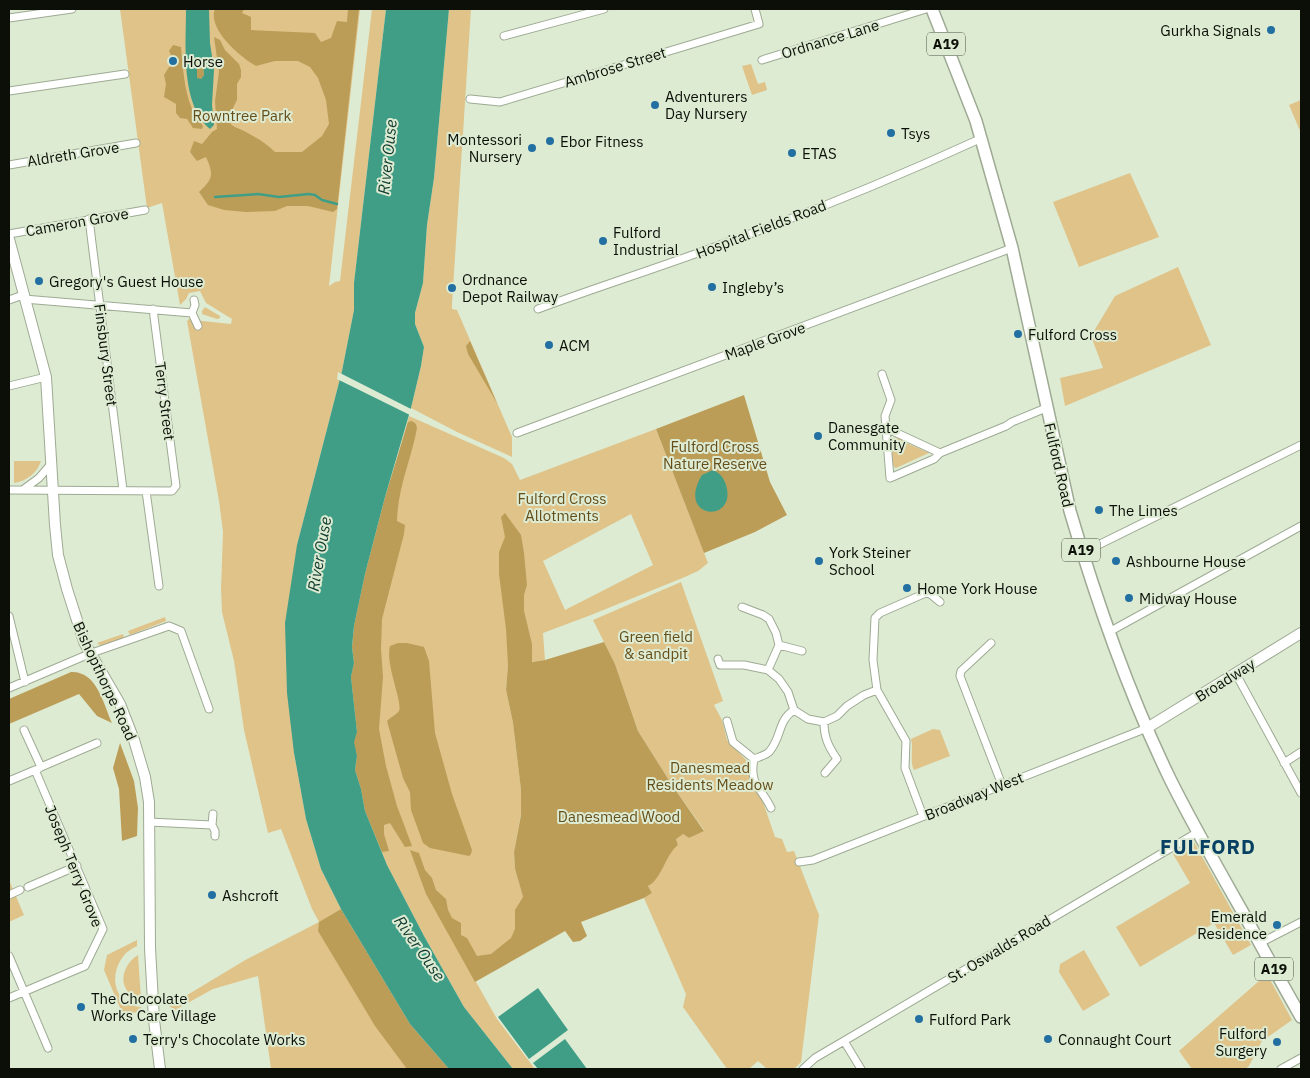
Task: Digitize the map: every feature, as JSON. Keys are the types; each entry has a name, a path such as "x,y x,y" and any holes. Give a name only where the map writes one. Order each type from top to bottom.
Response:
{"main road":[{"name":"Fulford Road","path":"932,9 982,138 1012,248 1063,486 1082,553 1109,632 1147,728 1171,781 1260,943"},
{"name":"A19","path":"1260,943 1301,1017"}],"street":[{"path":"9,18 72,9"},
{"path":"504,36 604,9"},
{"name":"Ambrose Street","path":"470,99 500,102 759,24 755,9"},
{"name":"Ordnance Lane","path":"762,60 926,9"},
{"path":"9,91 125,74"},
{"name":"Hospital Fields Road","path":"538,309 757,231 860,191 982,138"},
{"name":"Aldreth Grove","path":"9,165 136,143"},
{"name":"Cameron Grove","path":"9,234 145,210"},
{"name":"Finsbury Street","path":"89,219 123,490"},
{"name":"Bishopthorpe Road","path":"9,239 46,377 58,555 73,614 89,654 115,694 134,740 145,777 149,822 150,934 154,1020 160,1069"},
{"name":"Maple Grove","path":"518,433 1012,248"},
{"path":"9,300 24,297 192,312"},
{"path":"194,300 195,305 192,312 198,326"},
{"name":"Terry Street","path":"146,490 172,491 176,486 153,310"},
{"path":"882,374 891,400 885,416 890,478 934,459 940,453 1046,408"},
{"path":"9,386 46,377"},
{"path":"886,428 940,453"},
{"path":"1082,553 1301,445"},
{"path":"24,490 39,478 51,464"},
{"path":"9,490 146,490 159,586"},
{"path":"1109,632 1301,526"},
{"path":"923,816 905,768 906,741 876,690 873,660 875,618 880,613 928,592 940,602"},
{"path":"742,607 763,615 769,620 776,633 779,645 768,670"},
{"path":"9,616 25,682"},
{"path":"9,688 89,654 169,626 181,631 209,709"},
{"name":"Broadway","path":"1147,728 1301,632"},
{"path":"991,643 961,670 960,676 1002,785"},
{"path":"779,645 802,651"},
{"path":"718,659 720,665 744,665 768,670 779,679 788,692 794,710 808,719 824,722 837,716 847,706 876,690"},
{"path":"1236,674 1301,794"},
{"path":"754,758 768,753 777,740 780,726 788,714 794,710"},
{"path":"727,721 733,742 754,758"},
{"path":"824,722 824,738 830,749 840,760 825,773"},
{"name":"Broadway West","path":"799,862 813,860 1147,728"},
{"name":"Joseph Terry Grove","path":"9,998 85,966 103,929 24,730"},
{"path":"9,781 97,742"},
{"path":"1284,763 1301,752"},
{"path":"754,758 752,772 758,788 771,808"},
{"path":"213,814 212,825 215,836"},
{"path":"149,822 212,825"},
{"name":"St. Oswalds Road","path":"803,1069 815,1058 1198,832"},
{"path":"28,887 77,866"},
{"path":"9,895 20,890"},
{"path":"1260,943 1301,922"},
{"path":"9,956 48,1048"},
{"path":"844,1041 861,1069"},
{"path":"1280,1069 1301,1058"}],"green space":[{"name":"Rowntree Park","path":"120,9 360,9 329,286 340,281 372,9 386,9 354,283 354,310 342,371 297,545 294,753 306,819 321,869 341,909 320,922 423,1069 271,1069 258,976 213,989 175,1010 169,1006 247,959 319,922 312,909 281,829 268,833 244,730 234,661 222,612 223,532 187,321 190,318 193,320 231,324 232,319 206,303 200,291 189,293 180,305 162,203 147,208"},
{"path":"215,9 244,9 242,13 251,17 251,30 315,33 321,42 331,38 337,21 347,22 348,9 359,9 337,209 333,212 308,206 287,206 275,211 246,212 224,210 208,205 199,192 207,184 211,176 210,168 206,157 197,161 190,152 194,141 202,144 217,129 215,101 219,72 214,37 220,40 225,50 239,64 241,70 241,77 237,84 237,100 230,123 233,126 260,140 275,152 302,152 322,136 329,124 326,100 318,78 310,67 298,61 275,61 256,66 226,42 216,25"},
{"path":"449,9 471,9 452,309 457,310 512,437 512,457 457,432 411,408 424,347 415,324 415,313 423,283"},
{"path":"173,45 181,47 187,94 195,115 203,126 202,129 193,128 187,119 180,118 176,113 176,104 164,97 166,84 164,75 169,67 176,65 176,60 169,51"},
{"path":"199,59 203,63 204,75 198,80 196,61"},
{"path":"751,64 758,84 765,82 767,90 752,95 742,66"},
{"path":"1301,100 1301,133 1289,105"},
{"path":"1130,173 1159,237 1079,267 1053,202"},
{"path":"1178,267 1211,345 1065,406 1060,378 1103,368 1091,336 1115,296"},
{"path":"205,307 220,316 220,318 217,319 202,314"},
{"path":"470,341 497,403 468,354 466,346"},
{"name":"Fulford Cross Nature Reserve","path":"744,395 770,482 787,515 755,532 704,553 656,429"},
{"name":"Fulford Cross Allotments","path":"409,416 504,458 512,464 520,480 656,429 708,563 698,571 685,577 543,633 545,660 508,665 506,690 513,723 521,790 521,814 514,852 515,869 523,897 519,931 502,949 481,959 462,957 497,1019 535,1069 513,1069 464,1007 387,865 365,811 355,770 357,756 353,742 357,732 351,677 354,663 354,626 365,574","holes":["631,514 653,565 565,610 543,561"]},
{"path":"412,421 416,424 417,428 402,485 397,521 405,525 404,534 382,619 381,649 383,677 379,729 386,766 397,806 412,846 405,847 390,823 384,825 384,834 389,851 382,852 365,811 355,770 357,756 353,742 357,732 351,677 354,663 352,647 354,626 365,574 385,497 408,422"},
{"path":"897,437 902,438 902,441 931,452 896,468 891,460 890,449 891,441"},
{"path":"14,461 41,461 31,476 14,483"},
{"name":"Danesmead Wood","path":"505,513 521,535 527,585 524,595 524,611 532,644 532,662 545,660 604,642 615,664 638,731 704,831 689,838 683,834 676,839 678,845 657,878 648,886 652,893 644,898 581,922 587,936 580,941 573,942 565,931 475,982 426,894 410,850 419,853 425,870 432,878 436,890 446,899 452,918 461,923 461,935 467,938 477,956 491,954 511,938 515,929 515,910 523,897 515,869 514,852 521,815 521,790 513,723 506,690 508,665 506,629 499,574 499,552 505,537 501,517"},
{"path":"681,582 723,701 714,705 722,720 727,740 749,765 748,772 753,786 761,796 775,837 782,839 787,852 794,851 819,915 801,1062 794,1069 767,1069 758,1061 749,1069 727,1069 683,1007 686,994 644,898 652,893 648,886 658,875 671,850 678,845 676,839 679,835 683,834 689,838 704,830 672,785 638,731 615,664 593,620"},
{"path":"165,617 166,621 130,635 128,631"},
{"path":"123,634 124,638 101,646 97,643"},
{"path":"398,643 424,647 429,661 435,733 452,794 472,850 469,856 430,848 423,843 411,810 410,792 403,778 387,721 399,711 400,706 389,654 390,646"},
{"path":"71,672 80,673 93,682 112,723 97,716 79,694 9,724 9,699"},
{"path":"933,729 940,730 950,756 914,770 911,739"},
{"path":"120,743 134,781 138,808 137,836 122,841 119,789 113,768"},
{"path":"1194,842 1251,945 1233,955 1214,923 1140,967 1116,927 1190,883 1173,854"},
{"path":"9,880 24,915 9,922"},
{"path":"341,909 410,1024 449,1069 407,1069 375,1026 318,931 319,922"},
{"path":"137,940 137,946 122,958 118,966 115,982 120,996 132,1005 141,1007 141,1010 124,1017 104,970 107,955"},
{"path":"1084,950 1110,995 1083,1011 1059,972 1060,964"},
{"path":"138,955 141,999 127,991 123,979 127,966"},
{"path":"1267,974 1292,1020 1262,1041 1249,1066 1245,1069 1192,1069 1179,1051"}],"water":[{"path":"186,9 209,9 210,43 214,70 212,105 214,125 210,129 200,118 189,90 186,56","holes":["197,59 200,59 203,63 204,75 201,79 197,78"]},
{"name":"River Ouse","path":"386,9 449,9 423,283 415,313 415,324 424,347 411,408 385,497 354,626 352,647 354,663 351,677 357,732 354,742 357,756 355,770 365,811 387,865 424,936 464,1007 513,1069 449,1069 410,1024 341,909 321,869 306,819 294,753 287,693 285,623 297,545 342,371 354,310 354,283"},
{"path":"713,470 720,474 724,480 727,498 724,506 717,511 708,512 701,508 696,501 696,490 702,475"},
{"path":"538,988 568,1030 529,1059 498,1017"},
{"path":"565,1039 587,1069 538,1069 533,1063"}],"pier":[{"path":"338,372 413,410 412,416 337,379"}],"waterway":[{"path":"215,197 258,194 279,197 309,194 337,204"}],"place":[{"name":"Gurkha Signals","path":"1271,30"},
{"name":"Horse","path":"173,61"},
{"name":"Adventurers Day Nursery","path":"655,105"},
{"name":"Tsys","path":"891,133"},
{"name":"Ebor Fitness","path":"550,141"},
{"name":"Montessori Nursery","path":"532,148"},
{"name":"ETAS","path":"792,153"},
{"name":"Fulford Industrial","path":"603,241"},
{"name":"Gregory's Guest House","path":"39,281"},
{"name":"Ingleby’s","path":"712,287"},
{"name":"Ordnance Depot Railway","path":"452,288"},
{"name":"Fulford Cross","path":"1018,334"},
{"name":"ACM","path":"549,345"},
{"name":"Danesgate Community","path":"818,436"},
{"name":"The Limes","path":"1099,510"},
{"name":"York Steiner School","path":"819,561"},
{"name":"Ashbourne House","path":"1116,561"},
{"name":"Home York House","path":"907,588"},
{"name":"Midway House","path":"1129,598"},
{"name":"Ashcroft","path":"212,895"},
{"name":"Emerald Residence","path":"1277,925"},
{"name":"The Chocolate Works Care Village","path":"81,1007"},
{"name":"Fulford Park","path":"919,1019"},
{"name":"Terry's Chocolate Works","path":"133,1039"},
{"name":"Connaught Court","path":"1048,1039"},
{"name":"Fulford Surgery","path":"1277,1042"}],"district":[{"name":"FULFORD","path":"1208,846"}],"park label":[{"name":"Green field & sandpit","path":"656,644"},
{"name":"Danesmead Residents Meadow","path":"710,776"}]}
